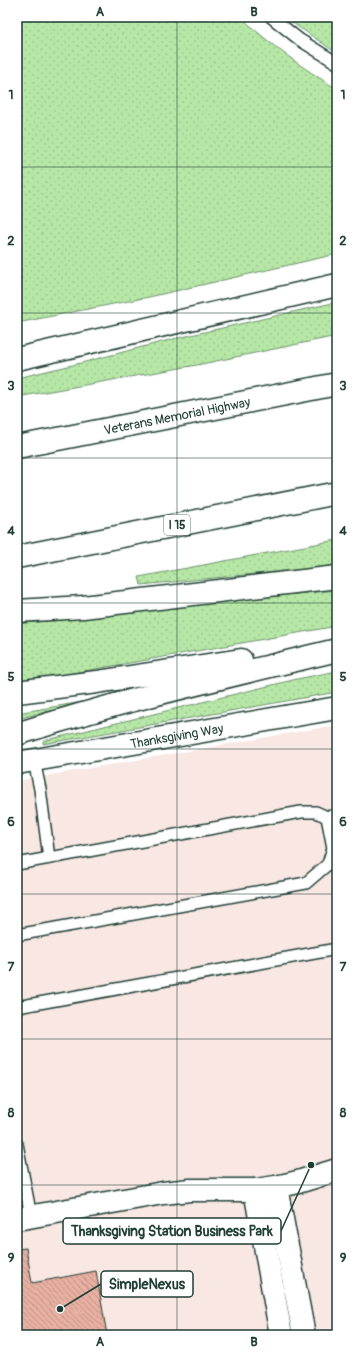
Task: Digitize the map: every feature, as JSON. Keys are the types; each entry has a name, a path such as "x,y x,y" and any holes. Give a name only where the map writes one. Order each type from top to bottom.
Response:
{"main road":[{"path":"17,359 337,285"},
{"name":"Veterans Memorial Highway","path":"17,447 337,384"},
{"name":"I 15","path":"17,557 337,493"},
{"path":"17,611 82,607 337,578"},
{"path":"17,692 337,645"},
{"path":"17,734 170,690 337,650"},
{"name":"Thanksgiving Way","path":"25,762 337,708"},
{"path":"24,1218 163,1193 190,1190 266,1189 298,1182 337,1170"},
{"path":"266,1189 281,1335"},
{"path":"266,1189 304,1335"}],"lane":[{"path":"271,17 300,40 337,63"},
{"path":"25,762 40,789 49,858"},
{"path":"17,864 301,812 316,812 332,816 333,848 328,864 306,883 17,935"},
{"path":"17,1007 337,949"},
{"path":"17,1144 24,1218"}],"shaded area":[{"path":"337,726 337,1335 17,1335 17,781"}],"green space":[{"path":"17,17 241,17 287,56 337,89 337,254 149,297 17,323"},
{"path":"284,17 337,17 337,53"},
{"path":"337,302 337,336 197,365 17,397 17,378 169,340"},
{"path":"337,540 337,566 141,585 139,577"},
{"path":"337,590 337,626 17,683 17,624 121,611"},
{"path":"337,671 337,692 43,744 43,741 297,679"},
{"path":"88,701 17,719 17,713"}],"building":[{"path":"26,1248 32,1283 96,1271 107,1335 17,1335 17,1249"}],"place":[{"name":"Thanksgiving Station Business Park","path":"311,1165"},
{"name":"SimpleNexus","path":"60,1309"}]}
